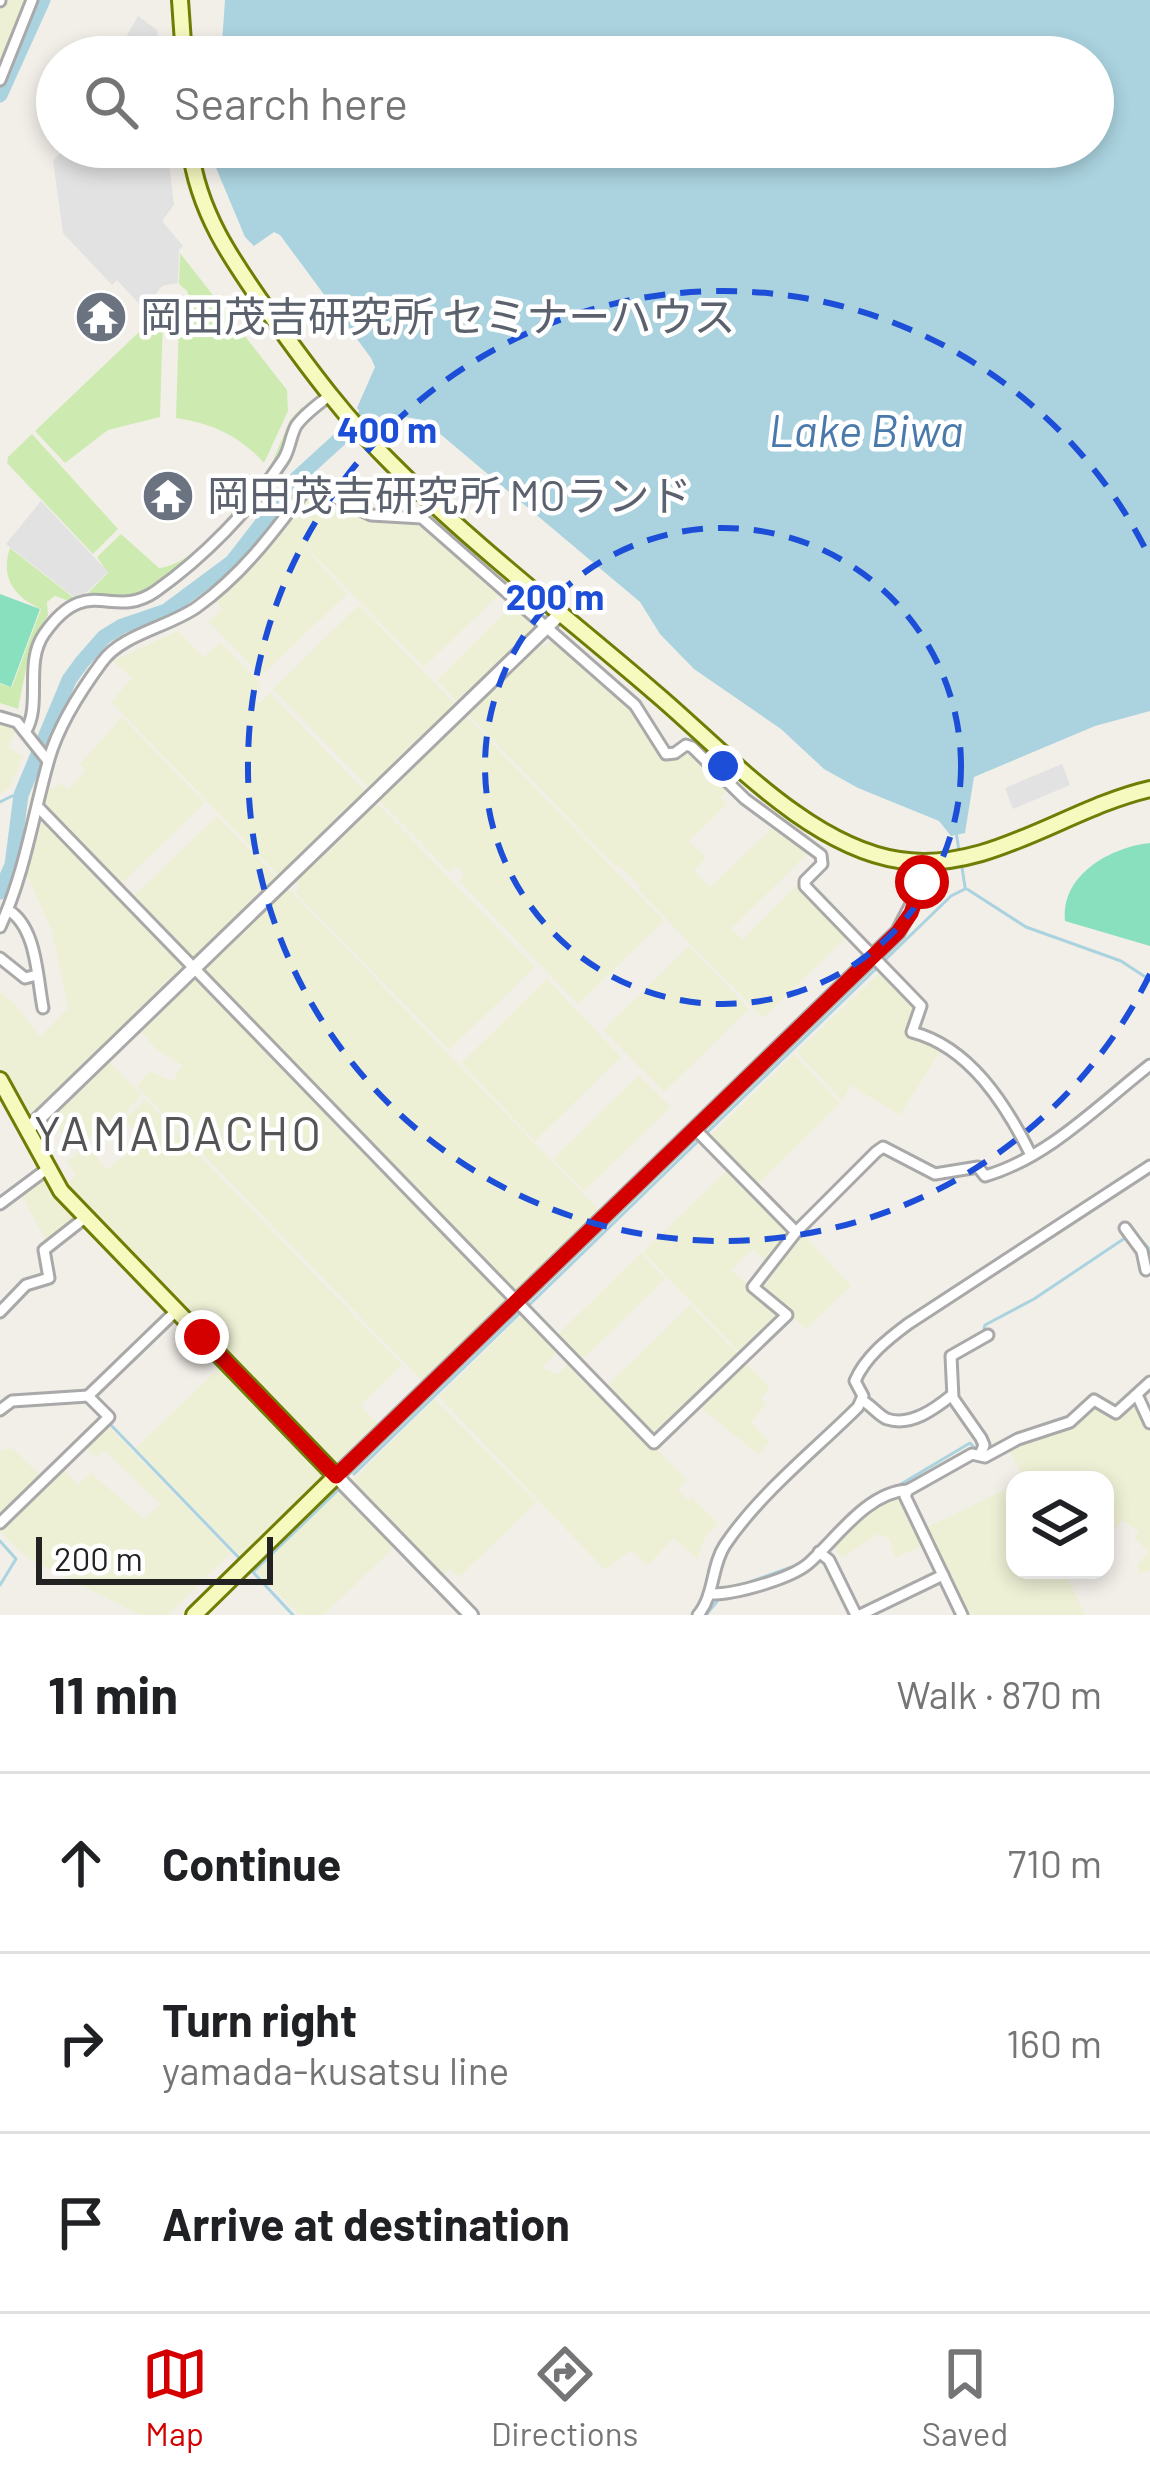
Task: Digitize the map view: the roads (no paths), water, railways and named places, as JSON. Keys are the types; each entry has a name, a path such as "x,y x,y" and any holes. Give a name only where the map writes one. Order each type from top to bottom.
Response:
{"main road":[{"path":"180,0 183,36"},
{"path":"195,168 217,236 330,395 364,434 420,491 819,828 868,853 924,863 960,858 1150,789"},
{"path":"0,1080 61,1191 336,1476 194,1615"}],"street":[{"path":"0,80 32,0"},
{"path":"26,731 31,721 35,651 62,612 76,602 135,601 152,594 188,565 231,525 286,457 297,425 330,395"},
{"path":"0,927 38,807 46,759 103,660 220,589 257,554 309,488 370,515 422,518 635,705 666,754 692,747 745,799 820,855 822,863 805,886 921,1006 912,1032 942,1042 1002,1101 1030,1155"},
{"path":"27,1130 561,613"},
{"path":"0,717 17,722 46,759"},
{"path":"38,807 654,1442 787,1315 753,1287 796,1232 883,1147 935,1174 978,1167 986,1176 1049,1145 1150,1065"},
{"path":"471,1615 336,1476 522,1307 879,962 911,913 924,863"},
{"path":"8,910 18,916 28,936 43,1008"},
{"path":"0,958 25,978 37,976"},
{"path":"700,1134 796,1232"},
{"path":"952,1395 928,1414 886,1419 863,1400 855,1381 895,1334 1150,1166"},
{"path":"0,1204 47,1169"},
{"path":"0,1312 26,1285 49,1278 44,1250 86,1217"},
{"path":"1125,1228 1142,1251 1146,1270"},
{"path":"0,1410 11,1401 88,1396 176,1311"},
{"path":"980,1455 981,1438 952,1395 952,1356 988,1335"},
{"path":"1150,1382 1138,1391 1150,1423"},
{"path":"0,1523 109,1417 88,1396"},
{"path":"709,1594 728,1595 796,1571 854,1518 898,1490 908,1490 972,1454 985,1457 1018,1439 1070,1422 1094,1397 1116,1413 1138,1397"},
{"path":"698,1615 725,1544 863,1400"},
{"path":"908,1490 905,1496 962,1615"},
{"path":"819,1552 829,1560 858,1615 943,1575"}],"water":[{"name":"Lake Biwa","path":"225,0 1150,0 1150,711 1095,726 974,777 965,833 951,836 939,821 824,769 781,729 694,669 660,634 640,602 426,422 398,417 371,424 357,408 375,367 371,358 280,235 274,232 254,246 245,237 216,168 1114,168 1114,36 222,36"}],"waterway":[{"path":"0,95 43,0"},
{"path":"0,892 12,865 21,795 69,680 82,662 104,637 166,611 232,562 297,478 364,417 373,403"},
{"path":"0,802 12,796 21,798"},
{"path":"956,831 959,851"},
{"path":"961,861 965,887"},
{"path":"528,1306 951,896 965,889"},
{"path":"967,889 1026,927 1121,961 1150,980"},
{"path":"983,1333 985,1325 1034,1299 1134,1232 1150,1250"},
{"path":"354,1474 521,1312"},
{"path":"110,1424 241,1560"},
{"path":"891,1490 970,1443 976,1449 979,1446"},
{"path":"253,1572 338,1490"},
{"path":"812,1554 830,1535"},
{"path":"0,1541 16,1559 0,1585"},
{"path":"736,1587 800,1564"},
{"path":"251,1570 293,1615"},
{"path":"706,1615 719,1599"}],"place":[{"name":"岡田茂吉研究所 セミナーハウス","path":"101,317"},
{"name":"岡田茂吉研究所 MOランド","path":"168,496"}],"district":[{"name":"YAMADACHO","path":"179,1134"}]}
